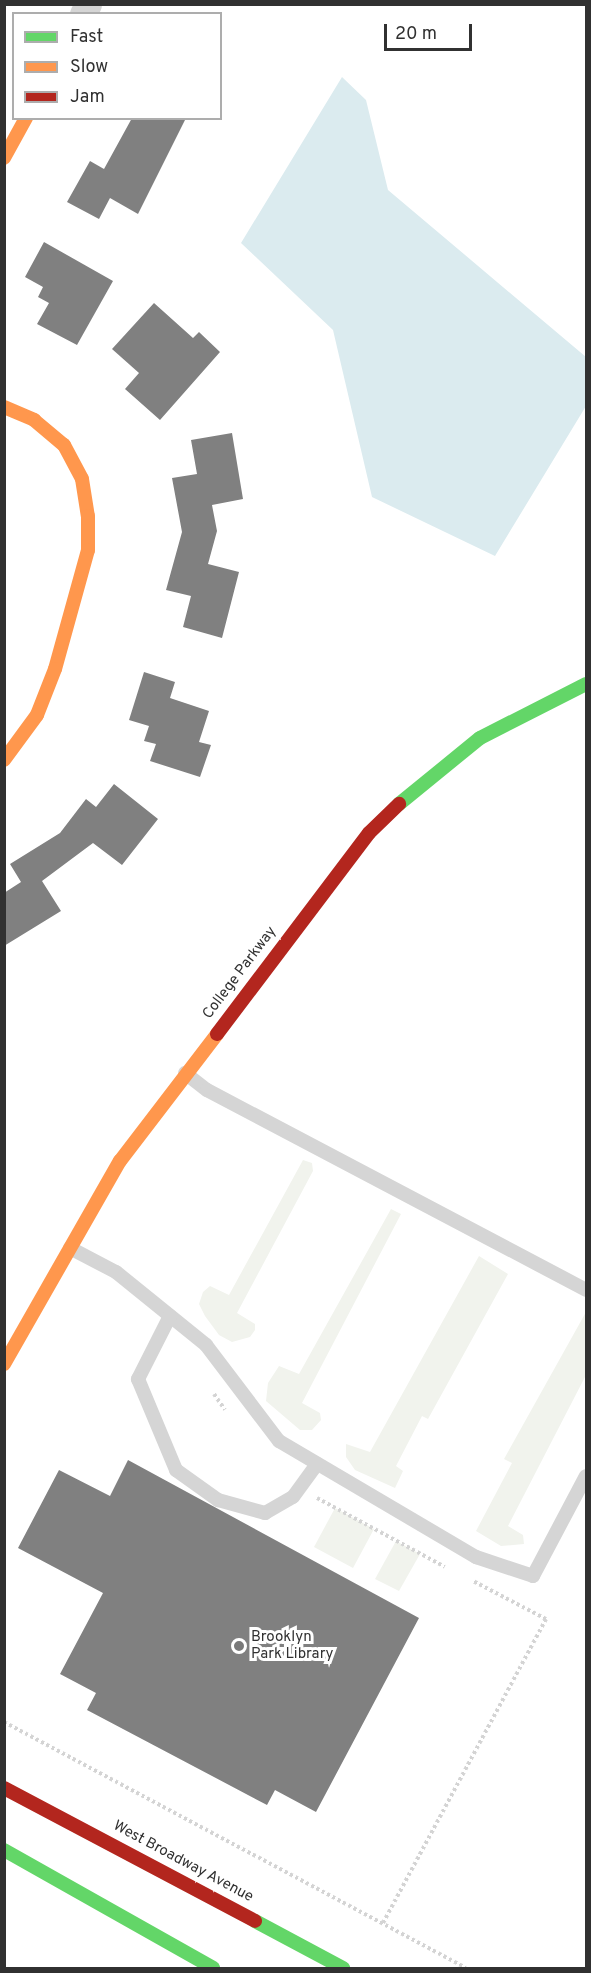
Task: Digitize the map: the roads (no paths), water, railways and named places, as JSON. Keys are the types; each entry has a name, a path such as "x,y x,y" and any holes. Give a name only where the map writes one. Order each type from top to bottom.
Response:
{"street":[{"path":"4,158 25,120"},
{"path":"4,407 34,420 64,445 82,479 88,550 56,669 37,715 4,760"},
{"name":"College Parkway","path":"4,1364 120,1161 369,833 420,784 480,738 586,684"},
{"name":"West Broadway Avenue","path":"4,1788 344,1968"},
{"path":"4,1851 213,1968"}],"lane":[{"path":"185,1073 225,1100 586,1290"},
{"path":"69,1247 116,1272 206,1345 279,1441 476,1557 533,1576 586,1476"},
{"path":"170,1316 138,1379 176,1470 218,1500 265,1514 293,1497 317,1464"}],"place":[{"name":"Brooklyn Park Library","path":"239,1646"}]}
